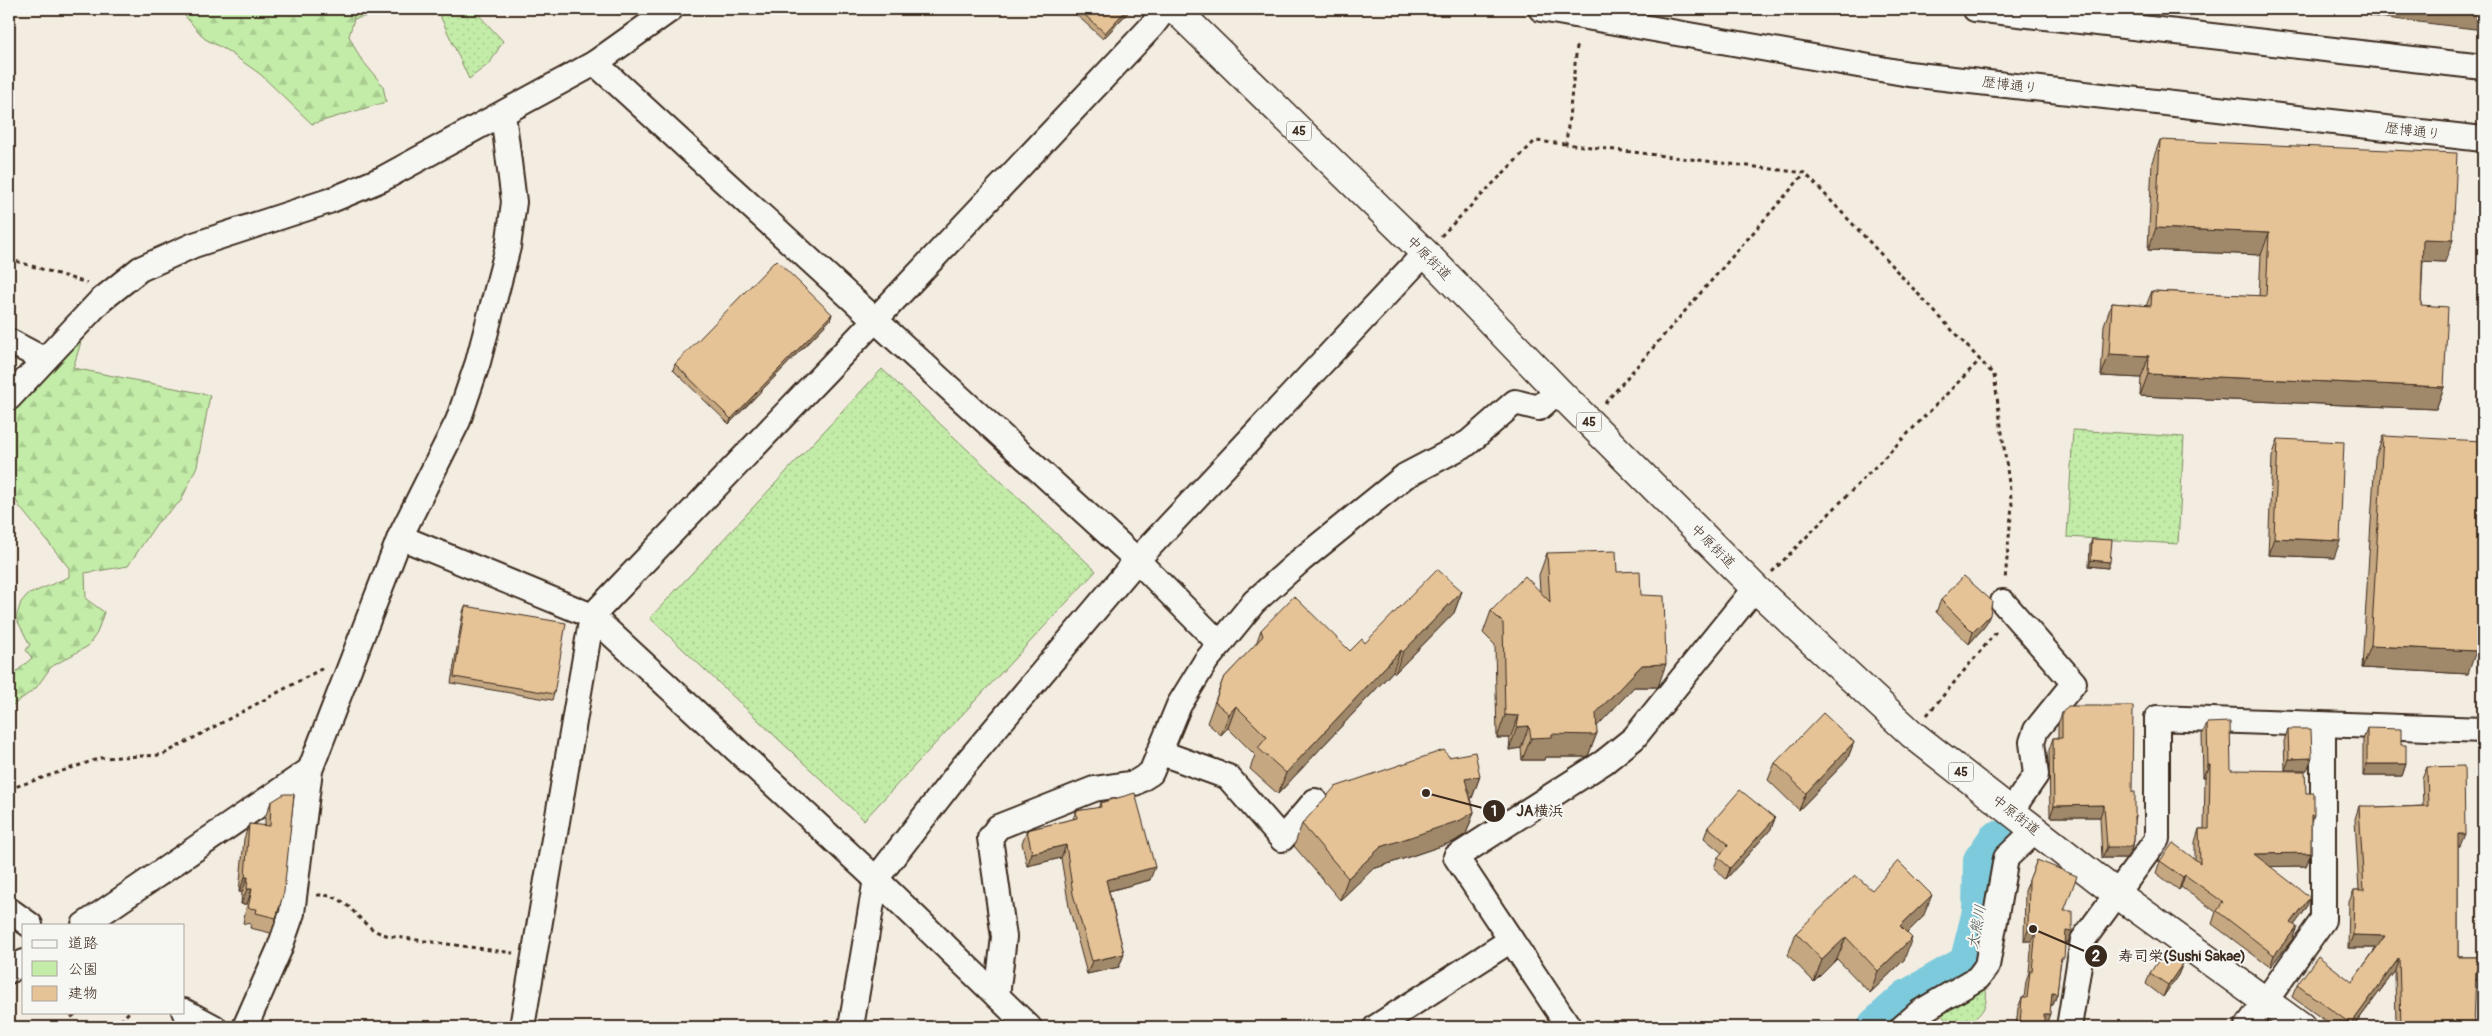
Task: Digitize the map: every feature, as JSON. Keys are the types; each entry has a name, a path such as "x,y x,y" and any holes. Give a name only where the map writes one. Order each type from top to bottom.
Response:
{"main road":[{"name":"中原街道","path":"1175,9 1425,253 1558,391 1756,588 1912,734 2116,894 2301,1027"}],"street":[{"path":"9,398 43,359 105,296 140,269 194,245 329,202 382,179 595,63 671,9"},
{"path":"522,1027 592,616 875,320 1152,26 1165,9"},
{"name":"歴博通り","path":"1541,9 1909,74 2483,139"},
{"path":"1976,9 2177,34 2483,67"},
{"path":"595,63 1137,560 1220,644"},
{"path":"245,1027 279,950 292,913 310,770 400,536 458,420 478,362 508,247 514,202 503,114"},
{"path":"851,1027 876,879 962,768 1137,560 1425,253"},
{"path":"9,341 43,359"},
{"path":"997,996 1004,937 990,838 998,827 1094,789 1134,783 1151,773 1179,705 1206,660 1254,602 1301,560 1405,476 1468,443 1515,402 1539,408 1558,391"},
{"path":"400,536 592,616 876,879 1029,1027"},
{"path":"1569,1027 1456,857 1604,762 1634,738 1756,588"},
{"path":"2003,602 2074,682 2036,730 2032,742 2036,775 2011,811"},
{"path":"2069,1027 2083,940 2157,839 2157,718 2483,730"},
{"path":"2247,1027 2323,920 2323,725"},
{"path":"1159,752 1228,777 1282,839 1316,801"},
{"path":"85,924 310,770"},
{"path":"1903,1027 1920,1012 1978,978 1987,966 2006,858 2035,830"},
{"path":"9,910 29,924"},
{"path":"1376,1027 1511,940"},
{"path":"9,971 22,963"},
{"path":"2482,1027 2483,990"},
{"path":"185,1012 214,1027"}],"path":[{"path":"1566,144 1578,46"},
{"path":"1425,253 1535,141 1805,173 1994,375 2012,505 2001,627 1912,734"},
{"path":"1589,422 1805,173"},
{"path":"9,259 90,284 105,296"},
{"path":"1756,588 1980,360"},
{"path":"9,789 101,758 162,755 358,649"},
{"path":"294,896 326,894 342,900 374,930 389,936 534,956"},
{"path":"115,1027 128,1014"}],"green space":[{"path":"179,9 351,9 354,19 349,36 359,56 383,86 386,102 312,124 260,74 226,50 205,39"},
{"path":"351,9 400,9 354,19"},
{"path":"437,9 479,9 476,12 503,41 490,63 469,79"},
{"path":"73,337 81,342 73,368 210,395 197,466 181,501 157,523 128,566 85,573 86,599 104,612 97,633 88,646 51,667 36,688 9,708 9,678 32,658 26,650 30,645 16,618 21,602 27,595 69,577 69,568 19,506 9,487 9,408"},
{"path":"882,369 1096,571 864,820 650,618"},
{"path":"2073,430 2184,437 2178,544 2067,537"},
{"path":"1985,985 1986,1001 1982,1011 1968,1023 1952,1027 1937,1010"}],"building":[{"path":"1078,9 1127,9 1105,33"},
{"path":"2448,9 2483,9 2483,13"},
{"path":"2160,140 2457,153 2453,240 2423,239 2421,305 2448,307 2444,387 2148,374 2149,356 2109,354 2112,303 2151,306 2152,291 2266,296 2269,233 2156,228"},
{"path":"776,260 832,314 731,419 675,364"},
{"path":"2383,436 2483,441 2483,523 2476,651 2371,646"},
{"path":"2278,439 2344,442 2340,541 2274,538"},
{"path":"2092,539 2112,540 2110,562 2091,560"},
{"path":"1616,551 1617,572 1640,571 1641,595 1664,596 1666,664 1642,665 1596,713 1597,733 1594,735 1552,734 1552,737 1531,738 1529,726 1517,727 1519,716 1505,715 1503,623 1491,611 1525,576 1550,602 1547,553"},
{"path":"1437,569 1462,591 1403,652 1401,650 1286,773 1258,748 1267,737 1236,706 1229,714 1215,702 1223,679 1263,636 1261,630 1294,596 1350,651 1362,639 1365,643"},
{"path":"1964,576 1992,601 1990,615 1973,632 1941,600"},
{"path":"465,606 566,623 554,694 454,677"},
{"path":"2068,706 2133,706 2132,792 2135,792 2135,816 2134,841 2130,847 2107,847 2104,805 2054,806 2053,738 2062,738 2062,713"},
{"path":"1823,713 1854,742 1806,793 1775,763"},
{"path":"2230,722 2231,770 2305,771 2306,793 2314,793 2314,815 2311,815 2311,853 2254,854 2310,897 2291,923 2297,927 2274,955 2217,911 2223,902 2185,875 2183,877 2160,861 2173,843 2200,863 2199,829 2209,829 2210,765 2208,765 2207,723"},
{"path":"2367,728 2401,729 2401,745 2406,745 2406,764 2367,764"},
{"path":"2288,729 2311,729 2312,758 2289,759"},
{"path":"1444,750 1449,757 1475,752 1480,776 1465,779 1474,812 1461,820 1381,847 1348,878 1302,824 1335,787"},
{"path":"2464,766 2465,834 2458,834 2458,957 2483,957 2483,965 2476,971 2474,1027 2401,1027 2399,958 2351,1024 2297,985 2318,956 2352,982 2385,936 2353,935 2354,890 2364,890 2359,806 2376,806 2376,808 2428,806 2427,767"},
{"path":"1740,790 1775,818 1730,868 1718,857 1728,846 1727,843 1708,827"},
{"path":"1135,793 1155,867 1106,880 1124,954 1092,961 1073,894 1066,845 1032,853 1027,830 1077,818 1076,811 1101,807 1100,803"},
{"path":"284,794 294,794 284,892 276,918 256,913 257,909 248,908 252,889 247,889 248,877 245,877 249,824 270,826 271,802"},
{"path":"2037,860 2077,876 2064,911 2072,911 2072,932 2066,931 2064,958 2061,958 2057,994 2052,993 2050,1014 2044,1014 2044,1026 2020,1024 2022,998 2027,998 2030,971 2032,971 2036,930 2028,930 2029,880"},
{"path":"1898,861 1932,895 1900,926 1912,938 1878,971 1846,937 1822,960 1796,933 1855,875 1872,890"},
{"path":"2167,952 2183,963 2168,985 2150,973 2162,955 2164,957"},
{"path":"1994,1025 2015,1027 1993,1027"}],"waterway":[{"name":"大熊川","path":"1877,1027 1908,999 1969,964 1982,912 1983,861 1997,841"}],"place":[{"name":"JA横浜","path":"1426,793"},
{"name":"寿司栄(Sushi Sakae)","path":"2033,929"}]}
